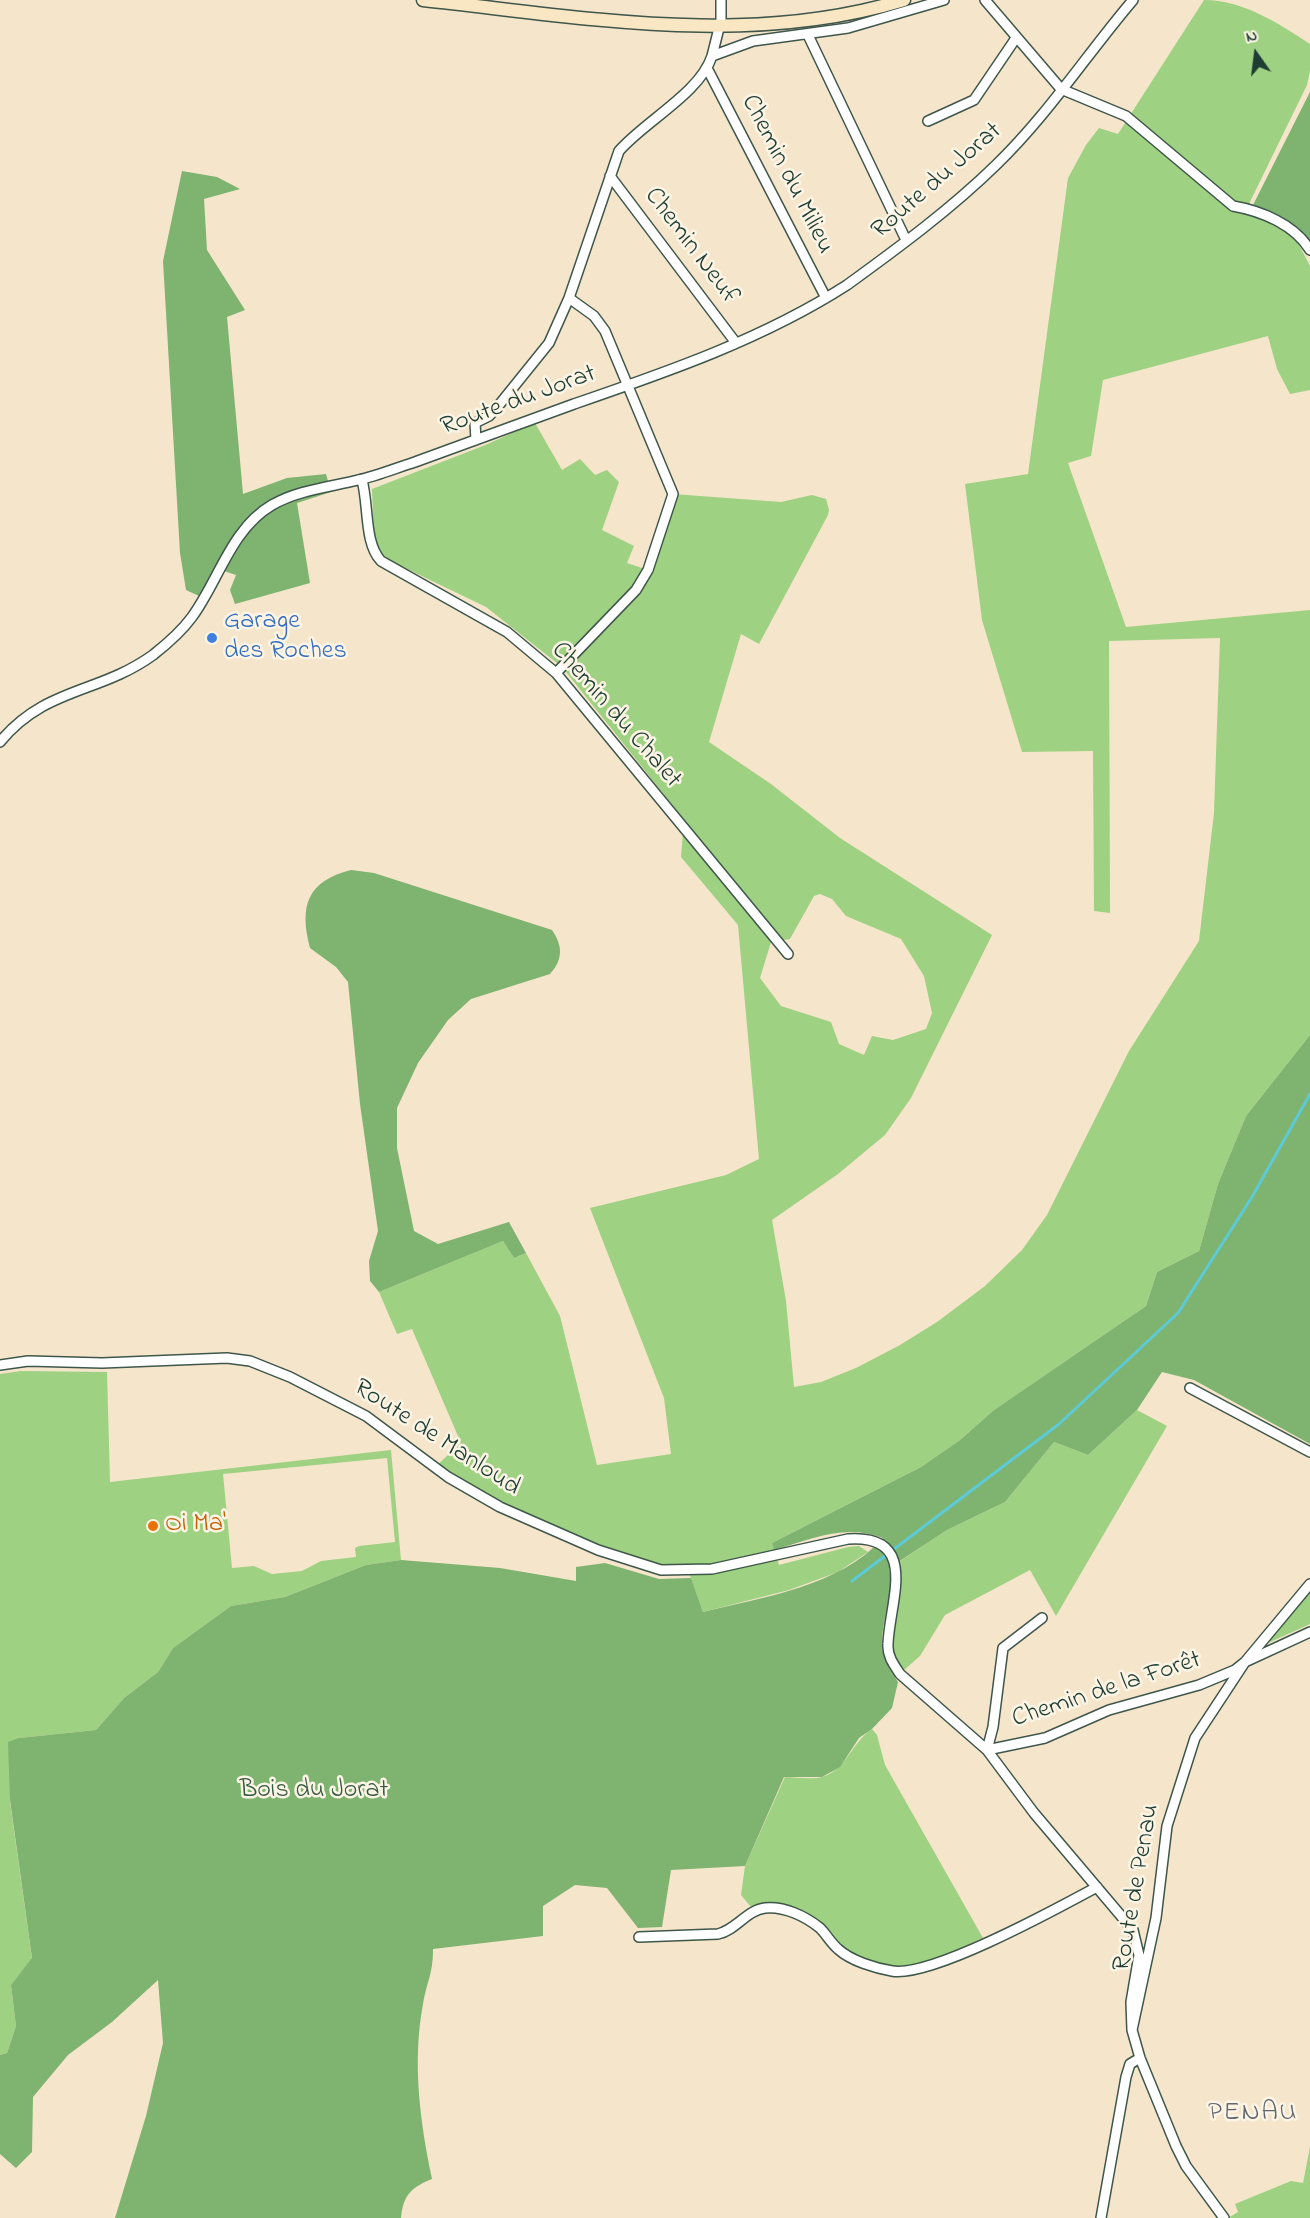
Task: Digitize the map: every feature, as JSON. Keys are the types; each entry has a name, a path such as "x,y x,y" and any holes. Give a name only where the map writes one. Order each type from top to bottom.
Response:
{"main road":[{"path":"423,0 632,23 719,28 805,22 904,0"}],"street":[{"path":"476,440 475,423 489,416 542,355 557,327 619,151 633,134 708,70 719,28 721,0"},
{"path":"712,56 753,42 808,35 881,20 944,0"},
{"path":"985,0 1061,89 1126,116 1233,206 1249,209 1272,218 1302,237 1310,250"},
{"name":"Route du Jorat","path":"0,742 30,712 57,698 118,676 139,664 175,636 192,618 240,536 267,509 291,496 362,480 626,386 736,343 826,298 906,240 997,165 1133,0"},
{"path":"808,35 906,240"},
{"path":"927,121 974,100 1016,38"},
{"name":"Chemin du Milieu","path":"708,70 826,298"},
{"name":"Chemin Neuf","path":"610,176 736,343"},
{"path":"556,673 636,590 648,570 673,501 671,485 599,321 569,298"},
{"name":"Chemin du Chalet","path":"362,480 368,505 370,544 381,561 507,632 556,673 788,954"},
{"name":"Route de Manloud","path":"0,1365 28,1361 102,1363 227,1358 250,1361 299,1381 366,1416 448,1477 500,1507 606,1554 661,1570 712,1569 848,1539 862,1538 877,1542 888,1550 894,1562 896,1593 888,1644 892,1662 900,1674 987,1750 1034,1813 1129,1924 1138,1944 1131,2002 1132,2030"},
{"path":"1190,1388 1310,1452"},
{"name":"Route de Penau","path":"1224,2218 1186,2166 1176,2146 1140,2058 1132,2030 1156,1918 1167,1826 1195,1738 1245,1662 1310,1584"},
{"name":"Chemin de la Forêt","path":"1042,1618 1003,1648 993,1727 987,1750 1045,1738 1109,1710 1198,1684 1234,1670 1245,1662 1310,1632"},
{"path":"639,1936 718,1934 727,1932 756,1910 779,1908 794,1913 820,1928 838,1949 851,1958 892,1971 912,1971 984,1943 1097,1887"},
{"path":"1101,2218 1126,2077 1130,2064 1140,2058"}],"green space":[{"path":"1204,0 1246,8 1273,21 1310,44 1310,71 1307,85 1246,210 1289,234 1297,241 1310,266 1310,390 1290,394 1277,369 1268,336 1103,380 1091,456 1068,463 1126,627 1310,610 1310,1035 1246,1116 1218,1184 1199,1251 1157,1272 1146,1306 994,1410 960,1440 921,1467 772,1543 779,1565 848,1547 859,1546 868,1552 838,1572 789,1590 703,1612 688,1570 661,1570 547,1529 435,1467 461,1443 412,1329 397,1334 379,1292 503,1241 514,1258 526,1253 560,1316 597,1465 671,1454 664,1398 590,1208 726,1175 759,1159 738,925 681,857 683,832 687,823 562,667 486,607 393,562 378,551 374,543 372,489 483,446 535,423 562,470 580,459 595,475 607,470 619,482 602,530 634,546 627,563 648,570 673,494 781,502 812,495 826,499 828,515 759,644 741,634 709,742 771,784 840,838 992,935 911,1098 885,1135 838,1174 772,1220 786,1301 794,1387 821,1382 856,1368 937,1322 985,1286 1022,1250 1047,1215 1129,1051 1199,941 1214,813 1220,638 1109,641 1110,913 1094,911 1093,751 1022,752 982,620 965,484 1028,474 1068,178 1086,145 1099,128 1118,134","holes":["820,894 832,899 846,916 901,939 924,976 932,1013 926,1029 893,1040 872,1036 864,1055 839,1044 831,1022 781,1006 760,978 771,942 790,939 814,896"]},
{"path":"1310,92 1310,243 1304,233 1253,205"},
{"path":"182,171 217,177 240,189 204,199 207,250 245,310 227,317 243,494 287,478 326,474 331,492 297,503 310,583 235,604 230,590 236,575 218,569 199,596 186,590 180,553 163,261"},
{"path":"351,870 374,873 552,930 560,947 559,958 550,974 471,999 448,1020 418,1063 397,1108 397,1148 414,1231 438,1244 509,1222 526,1253 514,1258 503,1241 379,1292 370,1281 369,1261 378,1231 360,1104 348,982 336,967 310,948 306,920 310,897 316,888 324,881"},
{"name":"Bois du Jorat","path":"1310,1035 1310,1444 1194,1380 1162,1372 1137,1410 1088,1455 1054,1442 1005,1502 947,1530 889,1568 890,1590 882,1642 885,1660 898,1682 892,1708 872,1729 859,1738 840,1767 822,1777 784,1777 745,1866 671,1870 662,1927 638,1928 607,1888 575,1885 543,1906 543,1936 433,1949 418,2048 421,2114 432,2179 409,2193 401,2218 115,2218 146,2116 163,2043 158,1980 112,2022 68,2055 33,2097 32,2152 16,2168 0,2154 0,2055 7,2053 16,2026 11,1985 32,1958 10,1800 8,1742 19,1738 96,1730 124,1698 158,1672 173,1648 231,1606 285,1597 366,1565 401,1560 500,1568 576,1581 576,1567 605,1563 659,1579 691,1578 703,1612 799,1588 845,1568 865,1555 883,1538 869,1534 842,1532 815,1537 774,1550 772,1543 921,1467 960,1440 994,1410 1146,1306 1157,1272 1199,1251 1218,1184 1246,1116"},
{"path":"21,1371 107,1372 110,1482 391,1450 401,1560 366,1565 285,1597 231,1606 173,1648 158,1672 124,1698 96,1730 19,1738 10,1802 32,1959 11,1985 16,2026 7,2053 0,2055 0,1374","holes":["387,1458 395,1542 359,1546 355,1548 356,1557 321,1561 302,1571 272,1574 254,1566 232,1568 223,1474"]},
{"path":"1137,1410 1167,1426 1056,1616 1030,1570 945,1615 920,1656 903,1671 893,1653 891,1640 901,1585 897,1563 947,1530 1005,1502 1054,1442 1088,1455"},
{"path":"1310,1592 1310,1624 1266,1644"},
{"path":"872,1729 877,1735 885,1765 983,1938 941,1958 907,1968 884,1965 852,1953 839,1944 816,1919 799,1910 770,1904 751,1907 741,1895 745,1866 785,1777 813,1778 830,1773 843,1762 859,1741"},
{"path":"1310,2147 1310,2218 1228,2218 1238,2212 1235,2204 1291,2181 1303,2183"}],"waterway":[{"path":"852,1581 1059,1424 1178,1313 1252,1197 1310,1094"}],"place":[{"name":"Garage des Roches","path":"212,638"},
{"name":"Oi Ma'","path":"153,1526"}],"district":[{"name":"PENAU","path":"1253,2115"}]}
